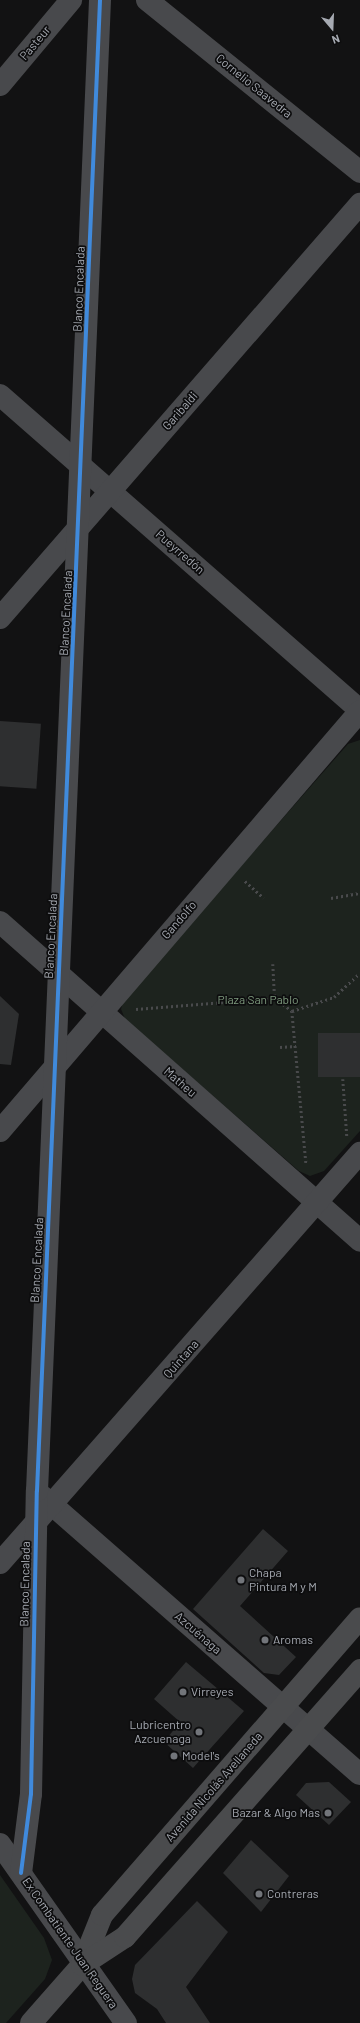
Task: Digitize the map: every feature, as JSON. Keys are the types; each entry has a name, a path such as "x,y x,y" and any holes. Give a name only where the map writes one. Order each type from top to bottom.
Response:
{"main road":[{"name":"Avenida Nicolás Avellaneda","path":"82,1965 102,1915 360,1618"},
{"name":"Avenida Nicolás Avellaneda","path":"31,2023 82,1965 125,1937 360,1670"}],"street":[{"name":"Pasteur","path":"0,85 71,0"},
{"name":"Blanco Encalada","path":"45,1498 55,1068 82,467 100,0"},
{"name":"Cornelio Saavedra","path":"147,0 360,172"},
{"name":"Garibaldi","path":"0,618 360,204"},
{"name":"Pueyrredón","path":"0,395 360,711"},
{"name":"Gandolfo","path":"0,1131 55,1068 100,1012 360,711"},
{"name":"Matheu","path":"0,922 60,973 100,1012 360,1242"},
{"name":"Quintana","path":"0,1562 35,1523 45,1498 313,1199 354,1160"},
{"name":"Azcuénaga","path":"45,1498 360,1774"},
{"name":"Blanco Encalada","path":"21,1873 31,1794 35,1523"},
{"name":"Ex Combatiente Juan Reguera","path":"0,1844 82,1965 126,2023"}],"path":[{"path":"331,898 360,893"},
{"path":"273,964 275,998"},
{"path":"292,1011 334,997 360,973"},
{"path":"100,1012 275,998 292,1011 313,1199"},
{"path":"280,1047 296,1046"},
{"path":"343,1078 354,1160"}],"green space":[{"name":"Plaza San Pablo","path":"360,740 360,1131 324,1171 310,1176 299,1171 125,1019 121,1009 124,999 348,744"},
{"path":"0,1875 44,1938 52,1960 45,1979 6,2023 0,2023"}],"building":[{"path":"0,721 41,724 36,789 0,786"},
{"path":"0,996 19,1014 11,1065 0,1064"},
{"path":"318,1033 360,1033 360,1077 318,1077"},
{"path":"263,1529 288,1551 240,1606 296,1657 279,1675 264,1673 193,1609"},
{"name":"Lubricentro Azcuenaga","path":"186,1662 244,1711 193,1768 164,1742 180,1722 154,1699"},
{"name":"Bazar & Algo Mas","path":"329,1782 351,1802 329,1825 296,1795 306,1783"},
{"name":"Contreras","path":"251,1840 289,1876 261,1912 223,1873"},
{"path":"197,1901 228,1932 186,1987 210,2023 166,2023 157,2009 135,1993 132,1979 135,1965"}],"cycle path":[{"path":"21,1873 31,1794 37,1491 100,0"}],"place":[{"name":"Chapa Pintura M y M","path":"241,1580"},
{"name":"Aromas","path":"265,1640"},
{"name":"Virreyes","path":"183,1692"},
{"name":"Lubricentro Azcuenaga","path":"199,1732"},
{"name":"Model's","path":"174,1756"},
{"name":"Bazar & Algo Mas","path":"328,1813"},
{"name":"Contreras","path":"259,1894"}]}
